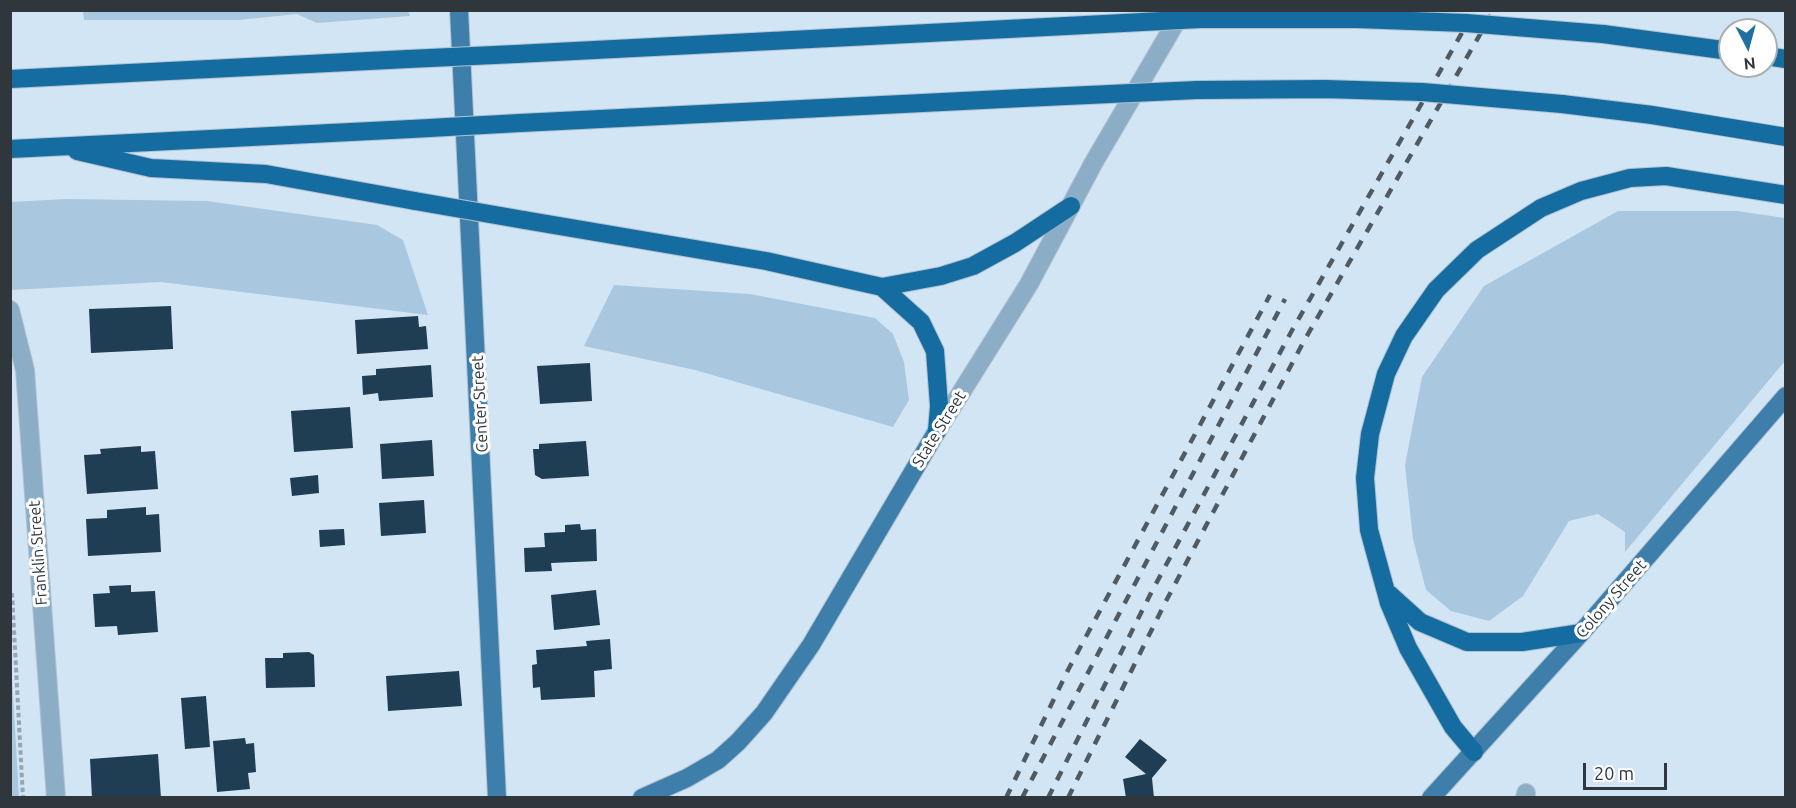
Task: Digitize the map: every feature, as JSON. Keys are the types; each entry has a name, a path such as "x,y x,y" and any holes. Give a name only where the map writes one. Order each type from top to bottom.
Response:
{"highway":[{"path":"10,80 1200,19 1357,19 1466,23 1603,34 1718,49"},
{"path":"10,149 1023,98 1197,90 1314,89 1411,92 1562,104 1652,115 1785,137"},
{"path":"61,147 152,168 266,174 766,261 882,287 941,276 973,266 1015,243 1071,206"},
{"path":"1474,752 1453,727 1412,656 1385,590 1372,545 1366,506 1366,464 1373,418 1386,374 1404,336 1427,300 1455,270 1490,240 1541,208 1605,183 1666,176 1785,195"},
{"path":"882,287 921,322 935,351 938,373 937,431"},
{"path":"1385,590 1420,622 1467,642 1522,642 1581,633"}],"main road":[{"name":"Center Street","path":"459,10 497,798"},
{"name":"Colony Street","path":"1431,798 1581,633 1785,396"},
{"name":"State Street","path":"642,798 679,783 718,760 758,721 811,645 937,431"}],"street":[{"name":"State Street","path":"937,431 1029,284 1183,10"},
{"name":"Franklin Street","path":"10,310 25,370 56,798"}],"path":[{"path":"10,594 23,798"}],"shaded area":[{"path":"408,10 410,16 317,23 297,14 239,20 84,20 83,11"},
{"path":"66,199 207,201 377,225 403,240 428,315 161,282 11,290 11,202"},
{"path":"1618,211 1737,211 1785,218 1785,361 1625,552 1625,532 1598,514 1569,521 1523,596 1489,621 1451,611 1426,590 1413,539 1405,465 1422,377 1484,286"},
{"path":"614,285 750,294 875,318 893,334 904,362 909,400 893,427 695,370 584,346"},
{"path":"11,659 19,797 11,797"}],"building":[{"path":"171,306 173,349 91,353 89,309"},
{"path":"418,316 419,327 426,326 428,349 357,354 355,320"},
{"path":"590,363 592,401 540,404 537,366"},
{"path":"431,365 433,397 379,401 378,393 363,395 362,376 376,375 376,369"},
{"path":"350,407 353,448 294,452 291,411"},
{"path":"432,440 434,476 382,479 380,444"},
{"path":"586,441 589,476 542,479 535,475 533,449 539,449 539,444"},
{"path":"141,446 141,452 155,451 158,489 87,494 84,455 101,454 100,449"},
{"path":"318,475 319,493 292,496 290,478"},
{"path":"424,500 426,533 381,536 379,503"},
{"path":"146,507 146,515 159,514 161,552 88,556 86,519 107,518 107,510"},
{"path":"580,524 581,530 596,529 597,561 551,563 552,571 525,572 524,548 545,547 544,533 565,532 565,525"},
{"path":"344,529 345,545 320,547 319,530"},
{"path":"131,585 131,592 155,591 158,632 118,635 117,626 95,627 93,594 110,593 109,586"},
{"path":"596,590 600,625 554,630 551,595"},
{"path":"610,639 612,669 594,671 595,697 541,700 540,687 533,688 532,665 537,664 536,650 587,646 586,641"},
{"path":"309,652 314,655 315,687 266,688 265,658 283,658 283,653"},
{"path":"459,671 462,706 388,711 386,676"},
{"path":"206,696 210,747 185,749 181,698"},
{"path":"245,738 246,744 254,743 256,772 248,773 250,789 217,792 213,741"},
{"path":"1140,739 1167,760 1152,778 1154,798 1126,798 1123,779 1146,774 1125,757"},
{"path":"158,754 161,798 92,798 90,759"}],"railway":[{"path":"1048,798 1151,593 1290,334 1475,10"},
{"path":"1068,798 1166,601 1304,341 1494,10"},
{"path":"1006,798 1068,670 1270,295"},
{"path":"1022,798 1285,299"}]}
